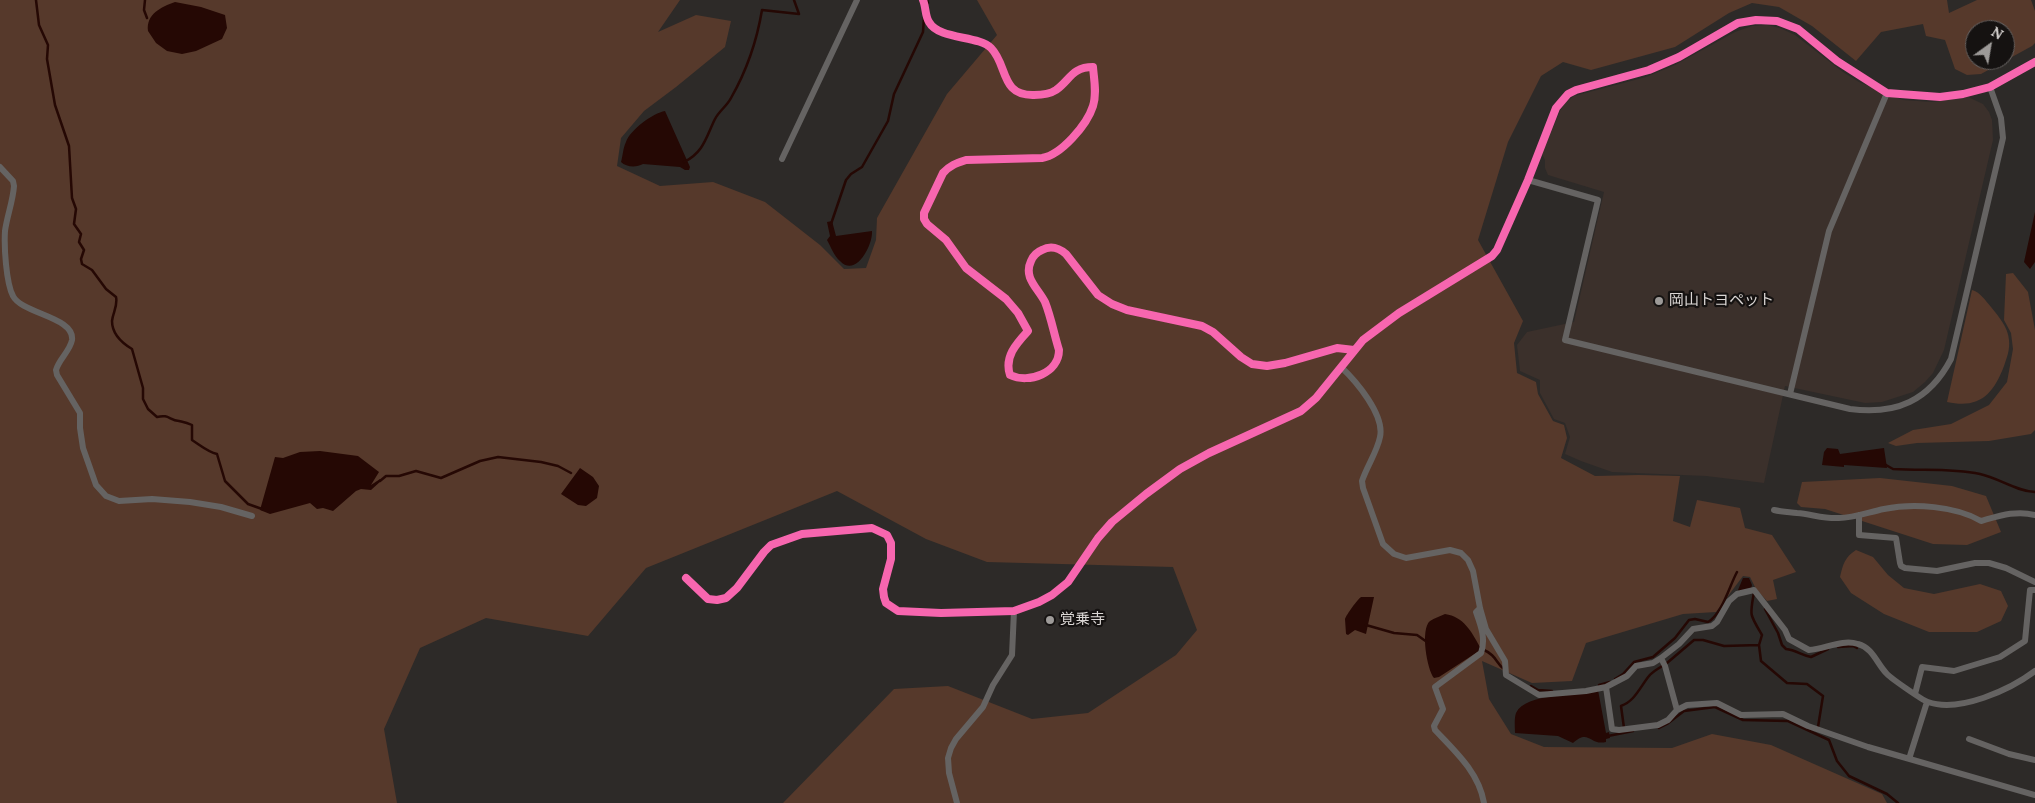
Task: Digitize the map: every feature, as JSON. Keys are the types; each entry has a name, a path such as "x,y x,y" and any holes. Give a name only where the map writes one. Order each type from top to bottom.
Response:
{"street":[{"path":"782,159 857,0"},
{"path":"923,0 928,22 933,26 949,35 982,42 992,49 1011,88 1018,92 1031,95 1055,91 1070,75 1078,70 1093,67 1096,92 1093,106 1080,129 1056,152 1049,157 1042,158 966,160 958,162 948,167 943,173 924,213 924,219 927,224 946,240 966,268 1006,300 1018,313 1025,325 1028,331 1008,358 1007,367 1010,375 1026,379 1042,374 1056,364 1059,357 1059,350 1044,301 1030,279 1028,271 1032,258 1037,252 1050,247 1061,249 1098,295 1112,304 1127,310 1202,326 1213,332 1241,357 1252,364 1267,366 1285,363 1337,348 1354,350"},
{"path":"686,578 708,599 726,598 772,545 802,534 872,528 887,536 891,543 891,559 883,589 884,597 892,608 905,612 941,613 1014,610 1039,602 1052,595 1068,582 1098,538 1112,522 1180,469 1209,453 1301,411 1316,398 1354,350 1392,318 1492,256 1497,250 1528,180 1556,108 1568,94 1576,90 1649,70 1679,57 1746,21 1777,21 1798,29 1837,61 1887,93 1940,97 1990,87 2035,62"},
{"path":"1528,180 1598,200 1565,340 1850,409 1883,411 1915,400 1928,390 1941,375 1951,358 2004,138 2001,118 1990,87"},
{"path":"1790,394 1829,231 1887,93"},
{"path":"0,167 13,180 14,186 5,231 10,289 13,297 19,304 53,318 69,330 72,336 71,342 57,366 57,375 80,412 83,448 100,492 119,501 152,499 190,502 221,507 252,516"},
{"path":"1341,367 1350,376 1379,419 1381,436 1362,481 1383,544 1394,554 1406,558 1450,550 1461,553 1468,560 1473,570 1486,629 1505,661 1506,676 1539,695 1586,691 1606,687 1626,676 1636,666 1653,663 1661,658 1679,644 1692,629 1712,626 1717,622 1729,601 1737,594 1752,590 1770,609 1789,639 1809,650 1832,645 1858,644 1868,648 1881,669 1927,702 1948,706 1986,697 2016,683 2035,670"},
{"path":"1774,510 1789,514 1797,513 1840,519 1884,508 1911,506 1956,510 1970,514 1981,521 2011,513 2035,515"},
{"path":"1859,515 1859,535 1896,538 1900,563 1905,568 1937,572 1975,563 1989,563 2006,568 2035,582"},
{"path":"1915,694 1922,667 1948,672 1970,667 2000,657 2025,640 2030,590 2035,590"},
{"path":"1480,608 1476,612 1483,634 1482,649 1434,687 1443,709 1434,726 1435,730 1461,757 1474,775 1482,790 1484,803"},
{"path":"958,803 949,773 948,758 956,739 983,707 993,685 1012,655 1014,610"},
{"path":"1661,658 1677,710"},
{"path":"1606,687 1612,729 1619,730 1658,725 1668,720 1677,710 1687,705 1711,702 1741,714 1783,714 1819,729 1908,759 2035,795"},
{"path":"1908,759 1927,702"},
{"path":"1969,739 2009,754 2035,760"}],"shaded area":[{"path":"0,0 680,0 658,32 696,15 731,21 725,47 644,111 621,138 617,166 660,186 713,182 765,202 820,245 844,269 866,268 876,240 877,218 947,94 997,35 977,0 1947,0 1949,13 1977,0 2031,0 2035,11 2035,43 2015,55 2015,20 1965,20 1965,70 1988,70 1981,74 1967,75 1955,69 1945,40 1926,36 1923,24 1881,32 1856,61 1812,26 1779,7 1752,3 1729,13 1675,47 1591,70 1563,62 1541,76 1508,142 1478,240 1523,321 1514,343 1517,373 1536,382 1538,394 1553,421 1564,425 1567,438 1561,458 1595,476 1680,476 1673,521 1690,527 1697,500 1740,508 1745,528 1772,535 1796,572 1773,580 1777,599 1767,601 1756,589 1750,577 1743,576 1716,612 1683,614 1586,643 1572,681 1532,683 1482,661 1489,699 1511,734 1544,747 1672,748 1712,734 1771,745 1882,794 1887,803 783,803 894,689 948,686 1032,719 1088,713 1176,655 1197,630 1173,567 987,562 926,539 837,491 646,568 588,636 486,618 420,648 384,729 397,803 0,803"},
{"path":"175,2 201,7 225,15 227,28 222,39 196,51 182,54 167,51 156,43 148,31 149,20 160,9"},
{"path":"1767,25 1780,28 1795,35 1859,82 1903,100 1932,102 1968,97 1983,104 1989,112 1992,120 1993,140 1944,350 1933,373 1925,382 1913,392 1882,402 1865,403 1785,386 1764,483 1706,476 1612,472 1565,454 1570,437 1565,423 1554,419 1540,393 1540,380 1520,371 1517,345 1527,332 1574,322 1604,192 1548,175 1542,154 1560,111 1565,103 1574,96 1646,77 1675,65 1735,32 1752,26"},
{"path":"665,111 690,167 689,170 680,167 643,164 631,166 621,162 625,144 632,132 648,119"},
{"path":"2035,212 2035,262 2030,269 2024,262"},
{"path":"832,221 836,236 872,231 867,251 857,263 846,265 834,254 827,240 830,236 827,222"},
{"path":"2013,273 2028,292 2035,330 2035,430 2031,434 1989,441 1917,443 1896,446 1888,443 1913,430 1951,424 1989,405 2007,382 2013,349 2011,333 2004,320 2006,274"},
{"path":"1972,290 1982,297 2005,326 2009,347 2000,376 1990,392 1976,401 1958,404 1947,402"},
{"path":"1827,448 1838,449 1840,454 1884,448 1887,468 1822,465 1824,452"},
{"path":"320,451 358,456 379,472 371,485 380,479 381,481 371,490 361,489 356,491 333,511 323,508 317,509 310,503 270,514 260,510 275,457 283,458 300,452"},
{"path":"580,468 593,477 599,486 597,498 586,506 578,505 561,494"},
{"path":"1880,478 1952,486 1986,496 2001,532 1967,545 1933,544 1825,509 1801,507 1797,503 1802,482"},
{"path":"1856,550 1873,557 1888,575 1904,588 1934,594 1980,584 2001,591 2008,606 2001,621 1977,632 1929,632 1884,614 1851,593 1840,577 1845,561"},
{"path":"1743,578 1749,578 1752,585 1751,589 1740,592 1738,590"},
{"path":"1361,597 1374,597 1366,634 1355,630 1348,635 1346,634 1345,619"},
{"path":"1445,614 1462,622 1470,630 1480,647 1479,651 1439,677 1434,678 1427,659 1425,632 1430,621"},
{"path":"1598,690 1606,733 1609,732 1610,738 1606,739 1606,742 1596,742 1583,737 1573,743 1558,736 1515,733 1516,713 1522,706 1541,698"}],"waterway":[{"path":"36,0 39,25 48,45 47,59 55,105 69,146 72,198 76,209 74,224 81,234 79,242 84,250 81,259 82,264 92,270 106,289 116,297 112,326 118,338 132,349 143,388 143,399 148,409 157,417 167,417 192,425 192,440 217,454 225,481 248,504 262,509"},
{"path":"145,0 144,10 147,18"},
{"path":"684,162 700,149 717,116 737,87 751,55 762,10 799,14 794,0"},
{"path":"831,224 846,180 851,174 862,167 888,121 894,94 923,32 924,17"},
{"path":"380,481 386,476 399,476 416,471 441,478 480,461 498,457 541,462 558,466 571,473"},
{"path":"1886,465 1893,469 1969,472 1994,478 2021,489 2035,492"},
{"path":"1615,679 1623,674 1634,662 1653,657 1675,638 1689,620 1695,619 1708,622 1713,618 1721,607 1737,572"},
{"path":"1754,592 1752,614 1762,635 1759,645"},
{"path":"1765,609 1778,633 1782,645 1786,649 1811,657 1828,649"},
{"path":"1366,625 1394,633 1417,635 1427,642"},
{"path":"1667,663 1694,640 1703,640 1724,646 1759,645 1761,661 1787,683 1807,684 1823,696 1818,727"},
{"path":"1838,647 1853,646 1857,648"},
{"path":"1482,649 1491,654 1505,670"},
{"path":"1624,728 1621,706 1630,701 1650,675 1662,666"},
{"path":"1599,685 1610,682"},
{"path":"1531,686 1538,690 1552,691"},
{"path":"1659,728 1684,711 1715,707 1743,720 1788,721 1829,740 1837,761 1849,776 1887,794 1898,803"},
{"path":"1608,736 1633,731"}],"cycle path":[{"path":"923,0 928,20 934,28 950,35 977,41 991,48 1010,85 1023,94 1037,95 1051,92 1056,90 1080,69 1093,67 1095,91 1093,106 1085,122 1065,145 1049,156 1042,158 966,160 954,165 943,173 924,213 924,219 927,224 946,240 966,268 1006,299 1018,313 1028,331 1012,351 1009,362 1010,375 1026,378 1034,377 1049,370 1058,358 1059,350 1045,302 1032,283 1029,273 1029,267 1034,256 1045,248 1052,247 1066,254 1098,295 1112,304 1127,310 1202,326 1213,332 1241,357 1252,364 1267,366 1285,363 1337,348 1354,350"},
{"path":"686,578 708,599 726,598 737,588 771,545 802,534 872,528 887,535 891,543 891,559 883,589 886,603 898,611 941,613 1014,611 1039,602 1052,595 1068,582 1098,538 1112,522 1146,494 1180,469 1209,453 1301,411 1316,398 1363,340 1399,313 1492,256 1497,250 1528,180 1556,108 1568,94 1576,90 1649,70 1679,57 1738,23 1756,20 1777,21 1798,29 1837,61 1887,93 1940,97 1963,94 1990,87 2035,62"}],"place":[{"name":"岡山トヨペット","path":"1659,301"},
{"name":"覚乗寺","path":"1050,620"}]}
